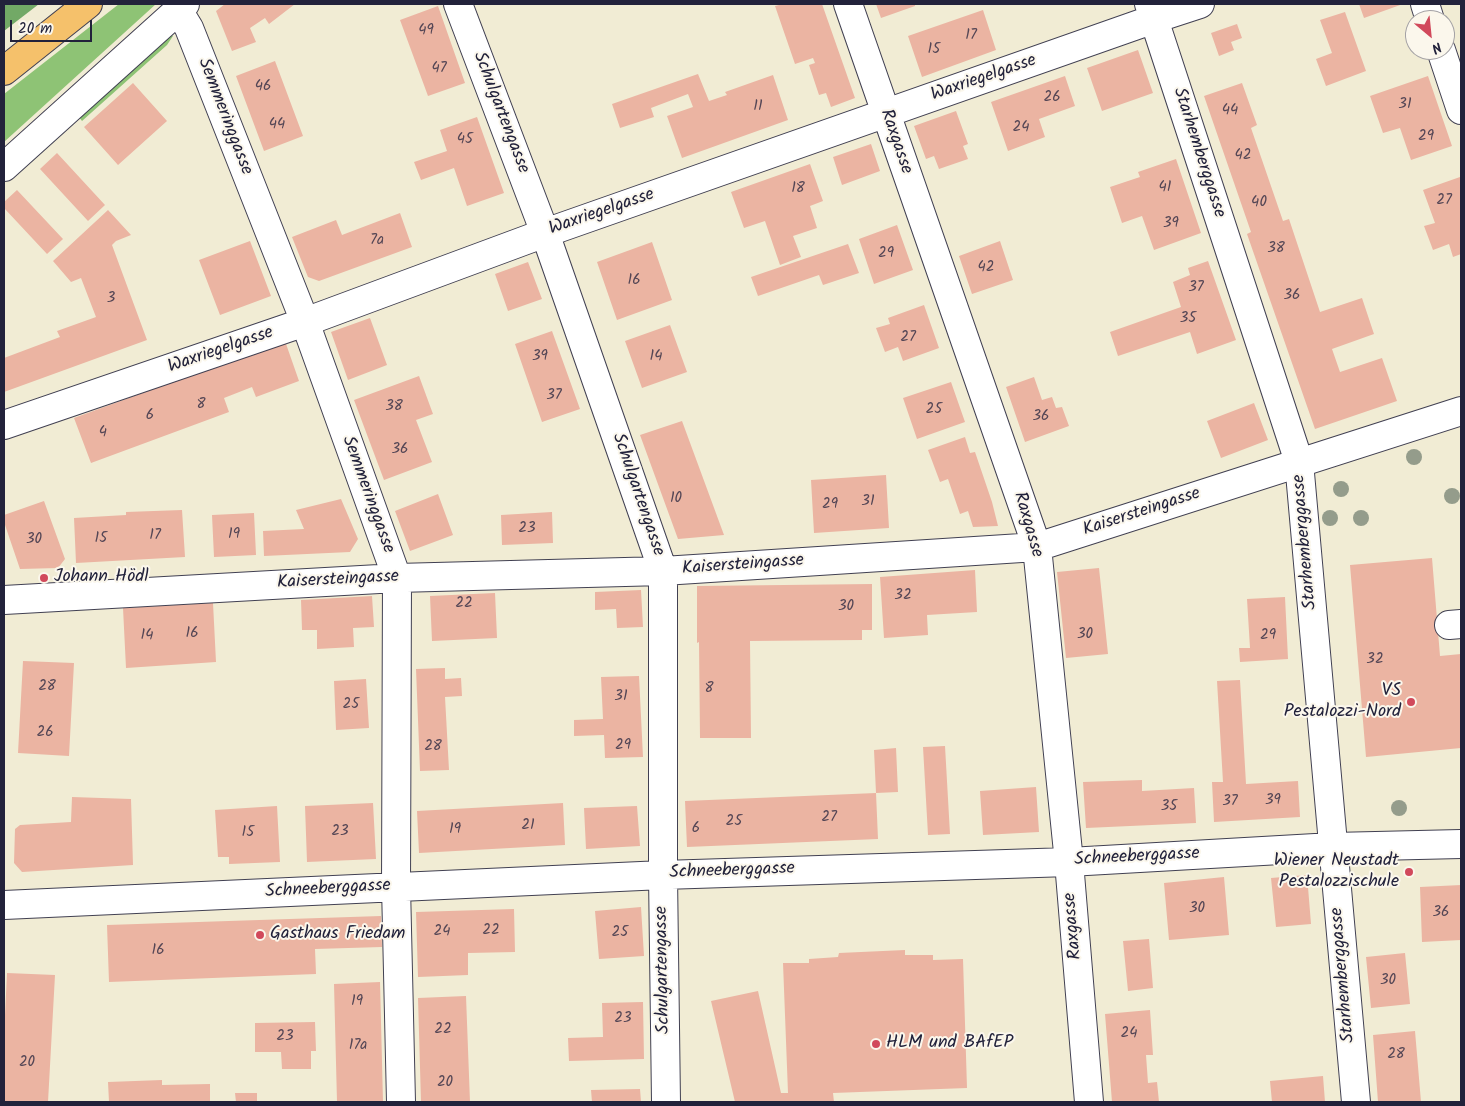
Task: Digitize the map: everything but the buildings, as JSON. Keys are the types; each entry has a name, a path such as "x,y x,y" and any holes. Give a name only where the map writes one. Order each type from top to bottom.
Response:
{"main road":[{"path":"4,71 88,4"}],"street":[{"name":"Schulgartengasse","path":"458,4 545,234 664,571 663,874 666,1102"},
{"name":"Raxgasse","path":"848,4 1037,547 1069,862 1089,1102"},
{"name":"Waxriegelgasse","path":"4,426 305,322 545,234 885,114 1152,11 1200,4"},
{"path":"4,167 181,7"},
{"name":"Semmeringgasse","path":"181,7 305,322 397,578 396,886 401,1102"},
{"name":"Starhemberggasse","path":"1152,11 1299,462 1356,1102"},
{"path":"1444,60 1461,110"},
{"name":"Kaisersteingasse","path":"4,600 397,578 664,571 1037,547 1461,411"},
{"name":"Schneeberggasse","path":"4,905 663,874 1069,862 1333,847 1461,844"}],"green space":[{"path":"4,4 39,4 4,31"},
{"path":"119,4 156,4 4,142 4,94"},
{"path":"169,34 173,36 167,45 82,121 76,113"}],"place":[{"name":"Johann Hödl","path":"44,578"},
{"name":"VS Pestalozzi-Nord","path":"1411,702"},
{"name":"Wiener Neustadt Pestalozzischule","path":"1409,872"},
{"name":"Gasthaus Friedam","path":"260,935"},
{"name":"HLM und BAfEP","path":"876,1044"}]}
